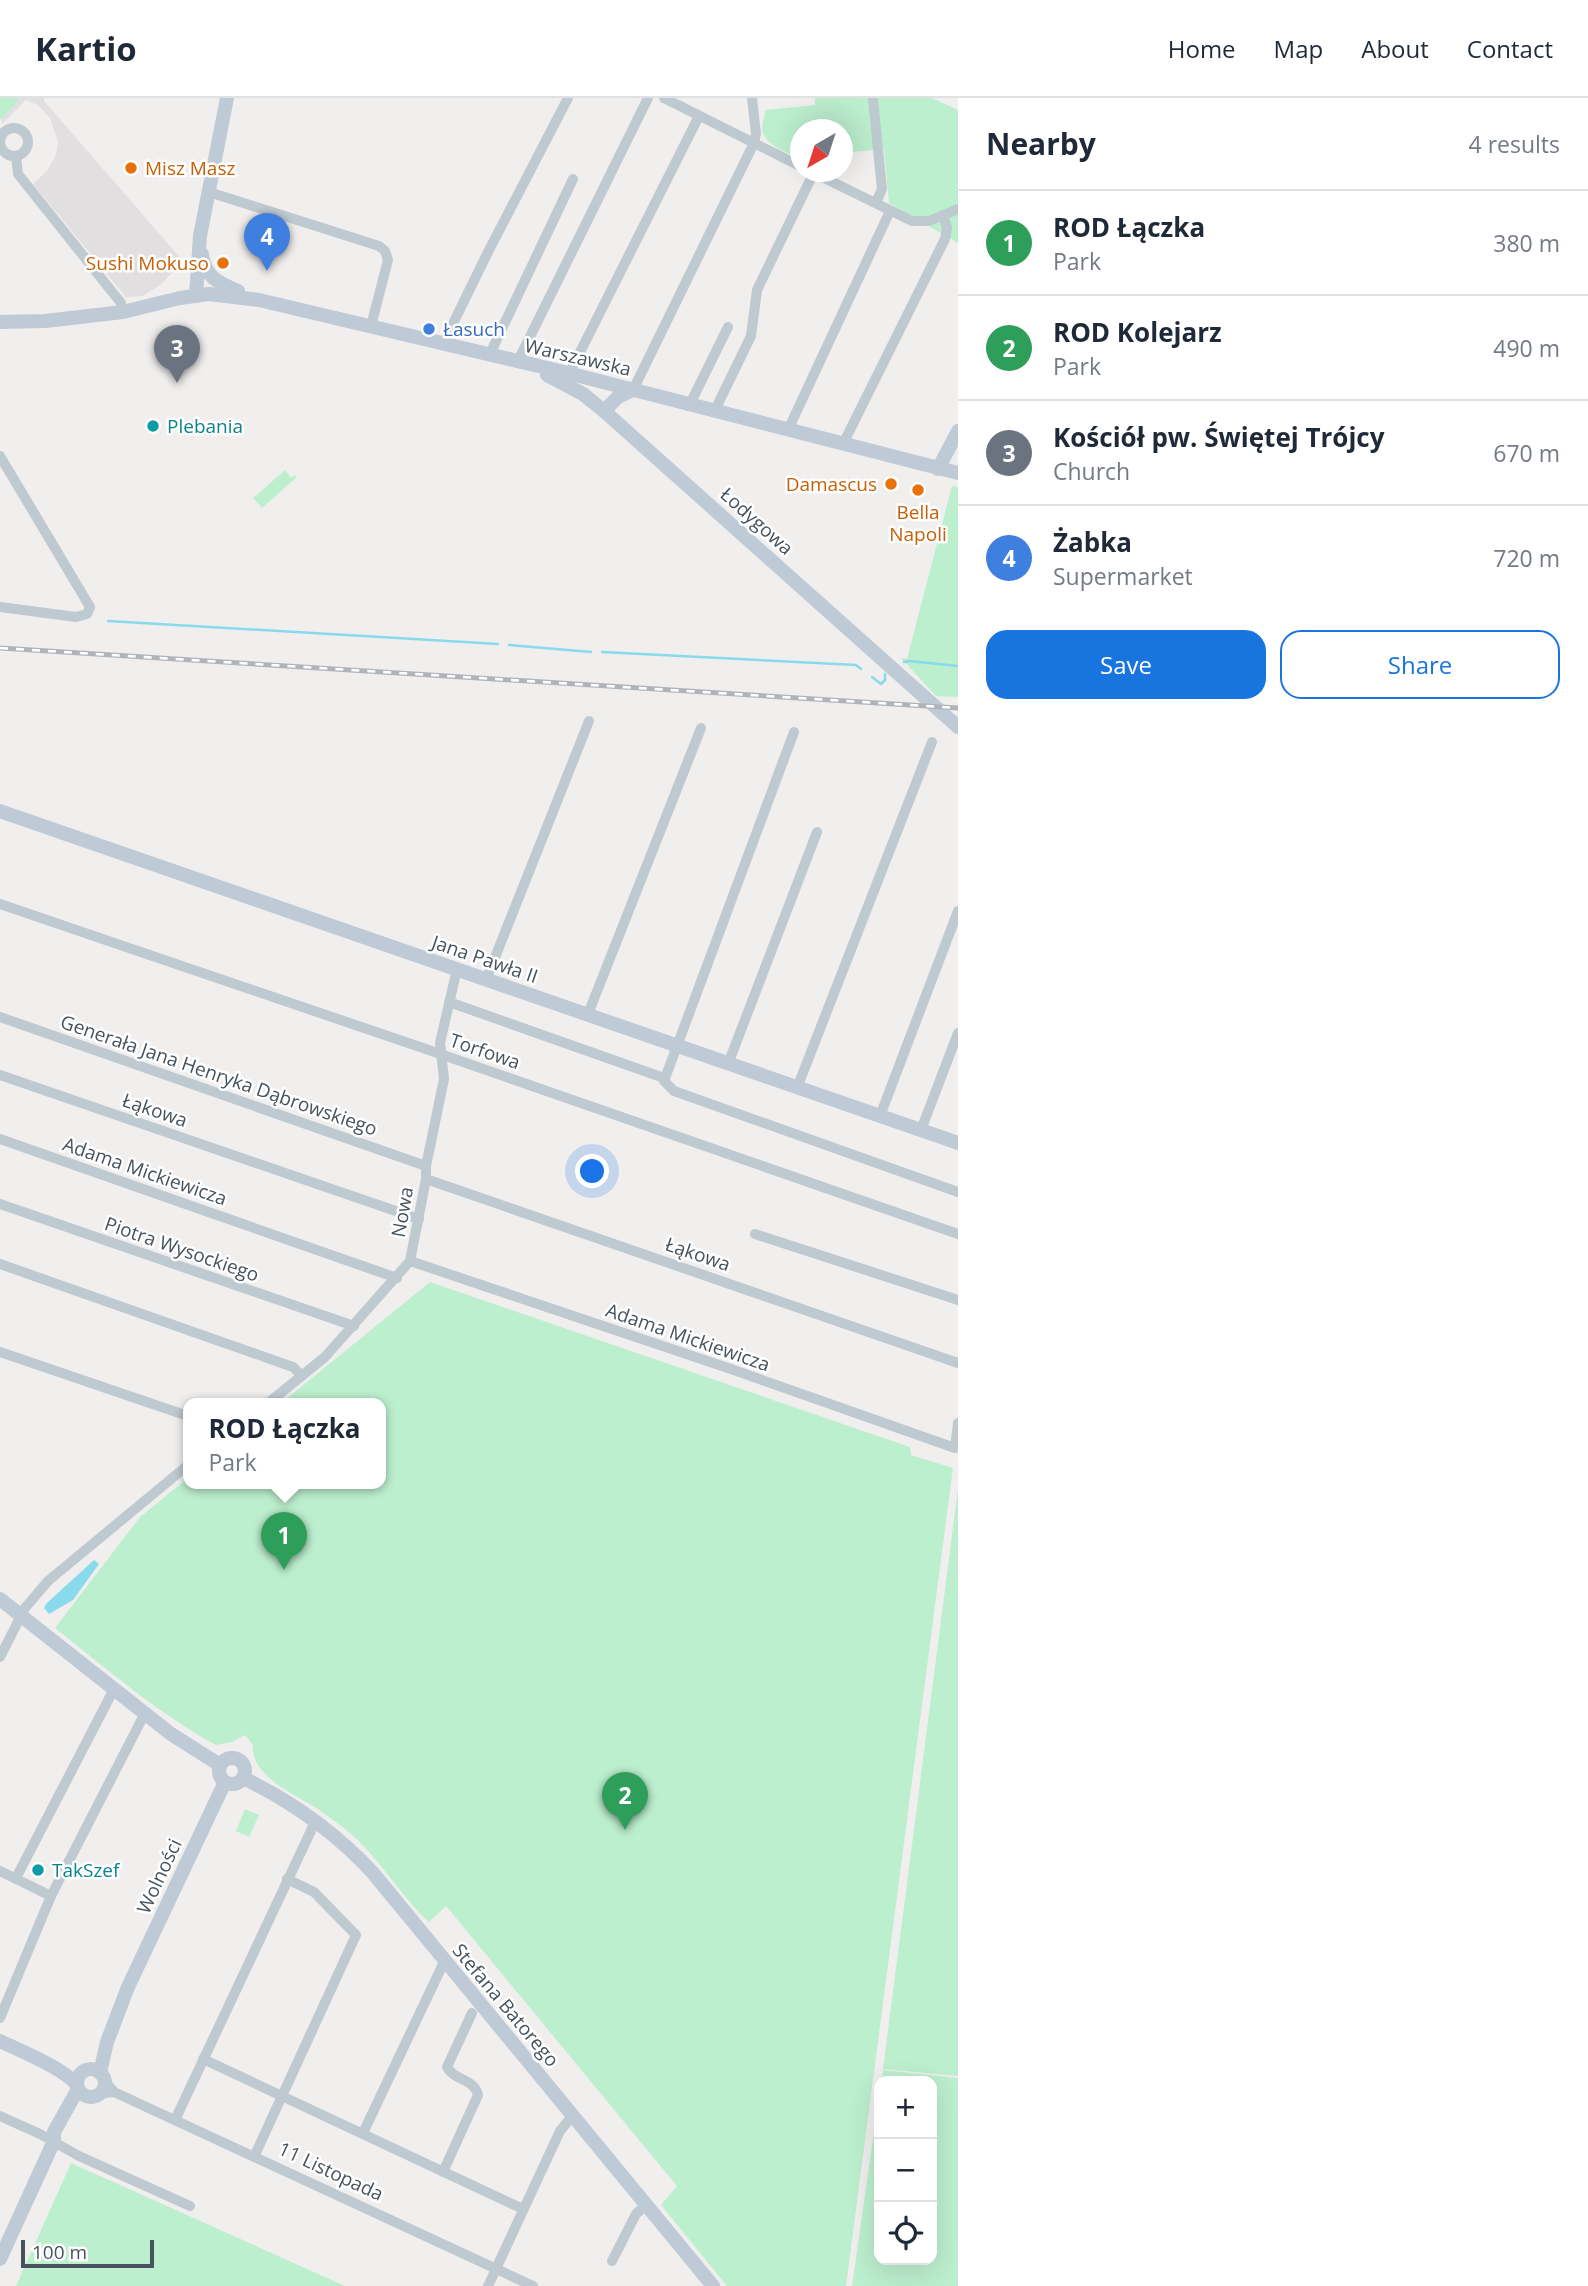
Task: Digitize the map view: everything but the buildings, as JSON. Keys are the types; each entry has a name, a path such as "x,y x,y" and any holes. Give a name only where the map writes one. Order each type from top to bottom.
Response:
{"street":[{"path":"196,296 200,236 227,98"},
{"path":"443,344 568,98"},
{"path":"517,363 648,98"},
{"path":"664,98 790,161"},
{"path":"604,411 618,397 633,390 754,143 756,134 752,98"},
{"path":"873,99 882,189 876,203"},
{"path":"569,373 699,116"},
{"path":"13,129 24,132 28,139 27,147 23,153 16,156 5,152 1,146 1,138 6,131 13,129"},
{"path":"16,156 18,174 121,303"},
{"path":"489,356 573,179"},
{"path":"714,412 751,336 757,290 808,182"},
{"path":"833,182 917,222 929,221 958,209"},
{"path":"209,192 379,246 385,251 388,260 371,326"},
{"path":"788,430 890,211"},
{"path":"843,444 945,239 947,228 943,215"},
{"path":"200,236 202,259 210,277 217,283 259,300"},
{"name":"Warszawska","path":"0,321 45,321 123,312 196,296 218,295 259,300 517,363 569,373 948,471"},
{"path":"689,406 728,327"},
{"name":"Łodygowa","path":"517,363 561,381 604,411 958,727"},
{"path":"948,471 958,431"},
{"path":"0,456 90,607 88,614 76,617 0,607"},
{"path":"486,980 589,721"},
{"path":"588,1014 701,728"},
{"path":"794,732 664,1077 666,1084 674,1091 958,1192"},
{"path":"797,1088 932,742"},
{"name":"Jana Pawła II","path":"0,811 958,1143"},
{"path":"728,1065 817,832"},
{"name":"Torfowa","path":"0,904 958,1234"},
{"path":"880,1116 958,911"},
{"name":"Nowa","path":"274,1398 325,1357 410,1261 444,1079 440,1043 457,969"},
{"path":"449,1002 664,1077"},
{"name":"Generała Jana Henryka Dąbrowskiego","path":"0,1017 426,1166"},
{"path":"921,1130 958,1033"},
{"name":"Łąkowa","path":"0,1075 419,1219"},
{"name":"Adama Mickiewicza","path":"0,1139 397,1278"},
{"name":"Łąkowa","path":"426,1179 958,1363"},
{"name":"Piotra Wysockiego","path":"0,1204 354,1326"},
{"path":"755,1234 958,1300"},
{"name":"Adama Mickiewicza","path":"410,1261 955,1448 958,1423"},
{"path":"0,1264 283,1363 293,1367 302,1376"},
{"path":"0,1352 183,1414"},
{"path":"0,1657 27,1605 48,1581 183,1469"},
{"path":"0,1599 183,1743 220,1765"},
{"path":"16,1878 114,1689"},
{"path":"0,2018 51,1896 145,1713"},
{"path":"230,1758 240,1760 245,1769 243,1778 235,1784 225,1782 219,1774 220,1765 230,1758"},
{"name":"Stefana Batorego","path":"243,1778 316,1820 346,1845 373,1873 713,2286"},
{"name":"Wolności","path":"0,2259 54,2142 54,2132 90,2082 103,2029 128,1987 225,1782"},
{"path":"175,2120 316,1820"},
{"path":"0,1871 51,1896"},
{"path":"254,2157 356,1934 314,1892 287,1879"},
{"path":"363,2133 444,1962"},
{"path":"443,2172 477,2100 477,2089 474,2085 453,2074 447,2067 472,2013"},
{"path":"0,2041 90,2082"},
{"path":"203,2059 523,2209"},
{"name":"11 Listopada","path":"90,2082 533,2286"},
{"path":"488,2286 560,2132 573,2115"},
{"path":"0,2116 190,2206"},
{"path":"612,2261 636,2214 646,2204"}],"shaded area":[{"path":"0,98 44,98 183,261 159,286 142,296 126,297 33,184 47,171 56,155 58,141 50,118 38,105 26,100 2,124"}],"green space":[{"path":"0,98 19,100 0,120"},
{"path":"815,98 932,98 958,110 958,243 889,203 884,149 853,152 853,119 790,119 790,154 766,139 762,127 765,110 815,105"},
{"path":"285,470 291,478 295,475 297,477 262,508 253,498"},
{"path":"952,486 958,487 958,697 936,696 901,658 907,659"},
{"path":"430,1282 910,1447 911,1455 953,1468 846,2286 727,2286 661,2205 677,2186 446,1906 429,1922 358,1840 267,1776 259,1767 254,1757 253,1745 245,1735 232,1742 216,1745 154,1705 55,1628 140,1517 183,1482 183,1489 386,1489 386,1398 287,1398"},
{"path":"958,1489 958,2076 883,2069"},
{"path":"245,1809 259,1815 249,1837 236,1831"},
{"path":"883,2070 958,2078 958,2286 852,2286 874,2132 874,2265 937,2265 937,2076 882,2076"},
{"path":"71,2163 345,2286 16,2286"}],"water":[{"path":"94,1560 99,1564 73,1600 49,1614 44,1608 47,1603"}],"waterway":[{"path":"108,621 498,644"},
{"path":"509,645 591,652"},
{"path":"602,652 856,665 861,669"},
{"path":"904,662 958,666"},
{"path":"872,677 881,684 885,680 885,674"}],"railway":[{"path":"0,648 958,708"}],"place":[{"name":"Misz Masz","path":"131,168"},
{"name":"Sushi Mokuso","path":"223,263"},
{"name":"Żabka","path":"267,271"},
{"name":"Łasuch","path":"429,329"},
{"name":"Kościół pw. Świętej Trójcy","path":"177,383"},
{"name":"Plebania","path":"153,426"},
{"name":"Damascus","path":"891,484"},
{"name":"Bella Napoli","path":"918,490"},
{"name":"ROD Łączka","path":"284,1570"},
{"name":"ROD Kolejarz","path":"625,1830"},
{"name":"TakSzef","path":"38,1870"}]}
